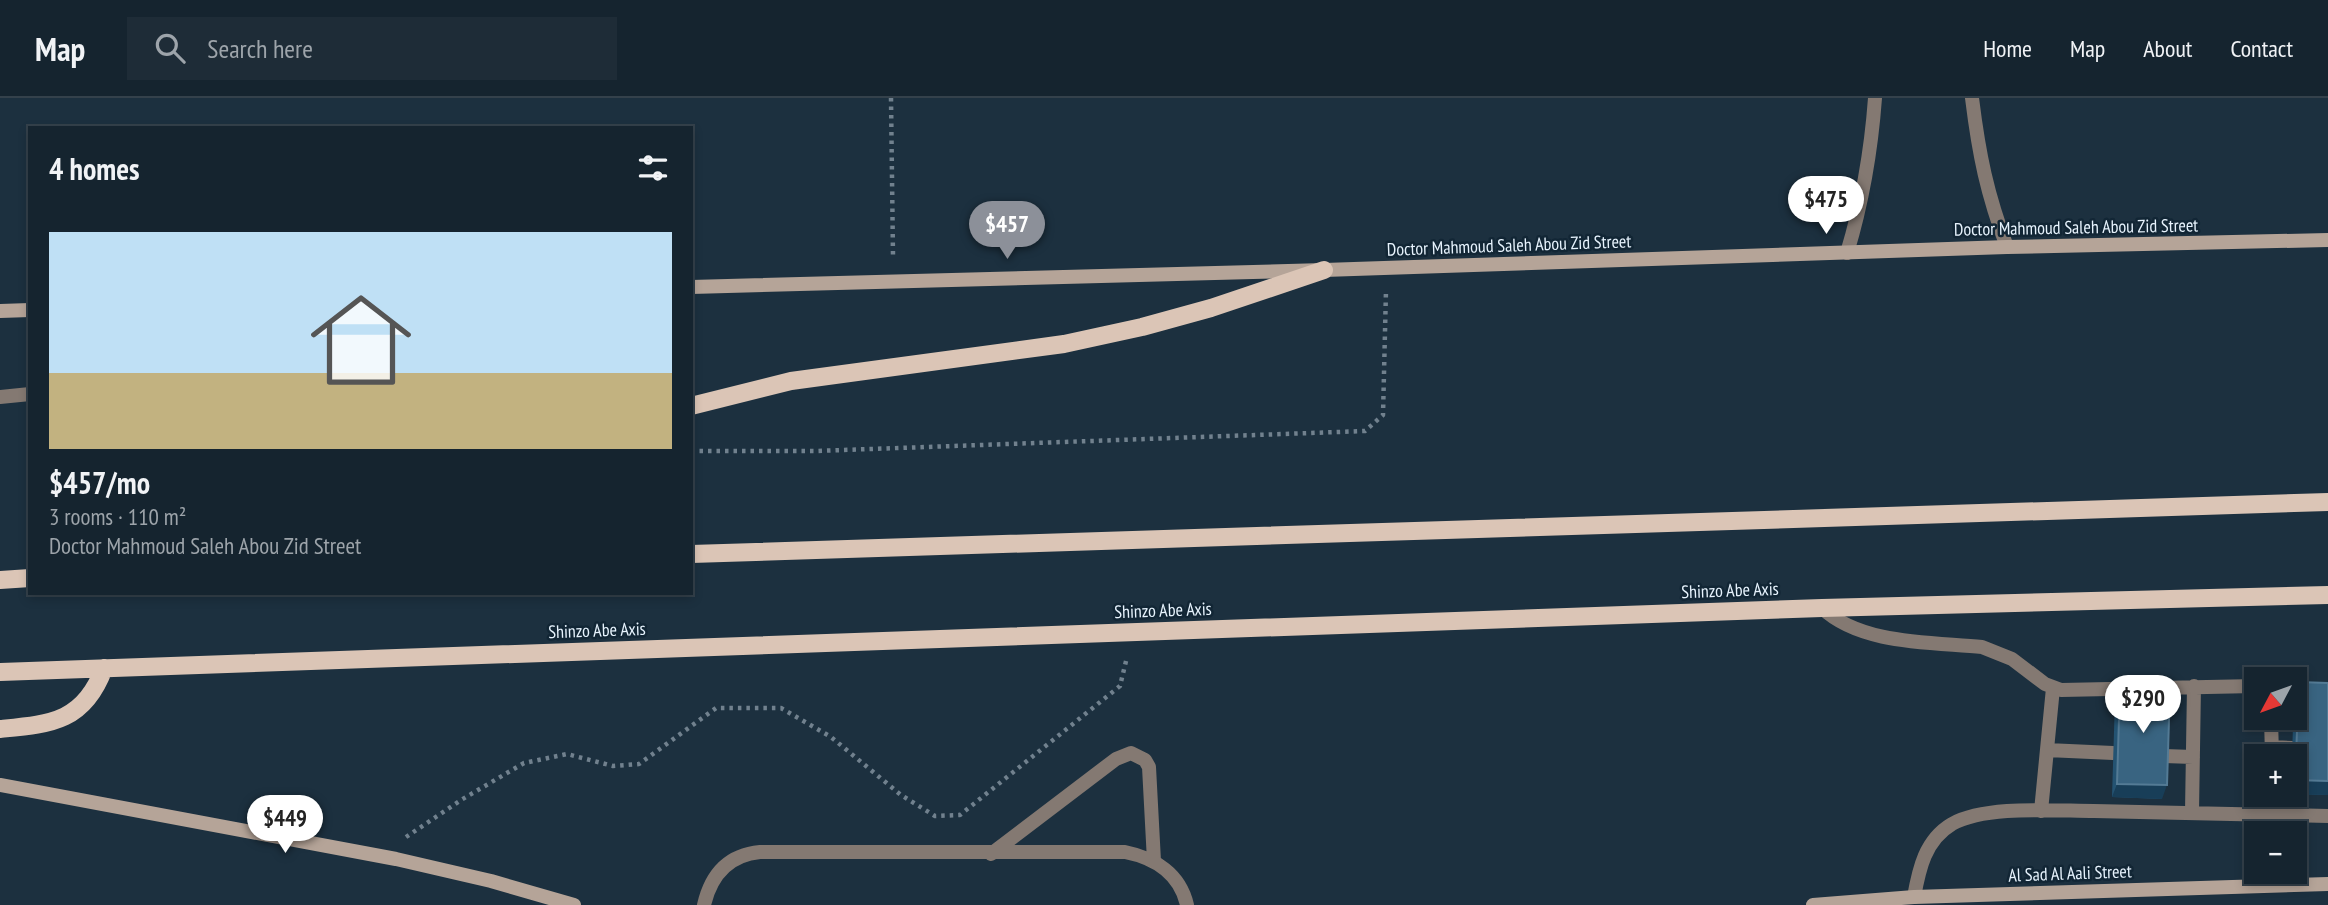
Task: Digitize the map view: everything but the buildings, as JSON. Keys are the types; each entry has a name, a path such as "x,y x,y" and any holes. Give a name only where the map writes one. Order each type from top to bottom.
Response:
{"main road":[{"path":"693,405 791,382 1064,344 1211,308 1325,270"},
{"path":"693,554 2328,502"},
{"path":"0,580 28,578"},
{"name":"Shinzo Abe Axis","path":"0,672 1822,608 2328,595"},
{"path":"0,729 44,724 75,712 93,693 104,668"}],"street":[{"path":"1847,253 1862,205 1871,155 1875,98"},
{"path":"1972,98 1980,158 1991,204 2007,247"},
{"name":"Doctor Mahmoud Saleh Abou Zid Street","path":"693,286 2328,240"},
{"path":"0,311 28,310"},
{"path":"0,397 28,394"},
{"path":"1822,608 1836,621 1869,633 1997,651 2053,688 2069,691 2244,686"},
{"path":"2192,812 2194,686"},
{"path":"2041,811 2053,688"},
{"path":"2047,750 2113,753"},
{"path":"991,854 1116,759 1130,753 1139,755 1149,767 1154,861"},
{"path":"2164,756 2193,757"},
{"path":"0,785 379,855 491,881 574,905"},
{"path":"2274,807 2274,815"},
{"path":"1914,897 1925,854 1936,838 1950,825 1968,817 2041,811 2328,816"},
{"path":"704,905 708,887 719,871 727,863 749,853 1125,852 1154,861 1167,870 1178,884 1187,905"},
{"name":"Al Sad Al Aali Street","path":"1813,905 1914,897 2328,884"}],"path":[{"path":"891,98 894,281"},
{"path":"693,452 816,451 1365,431 1383,415 1387,268"},
{"path":"379,855 524,762 568,754 612,766 639,764 716,708 781,708 831,737 901,794 935,816 960,816 1119,686 1134,632"}]}
